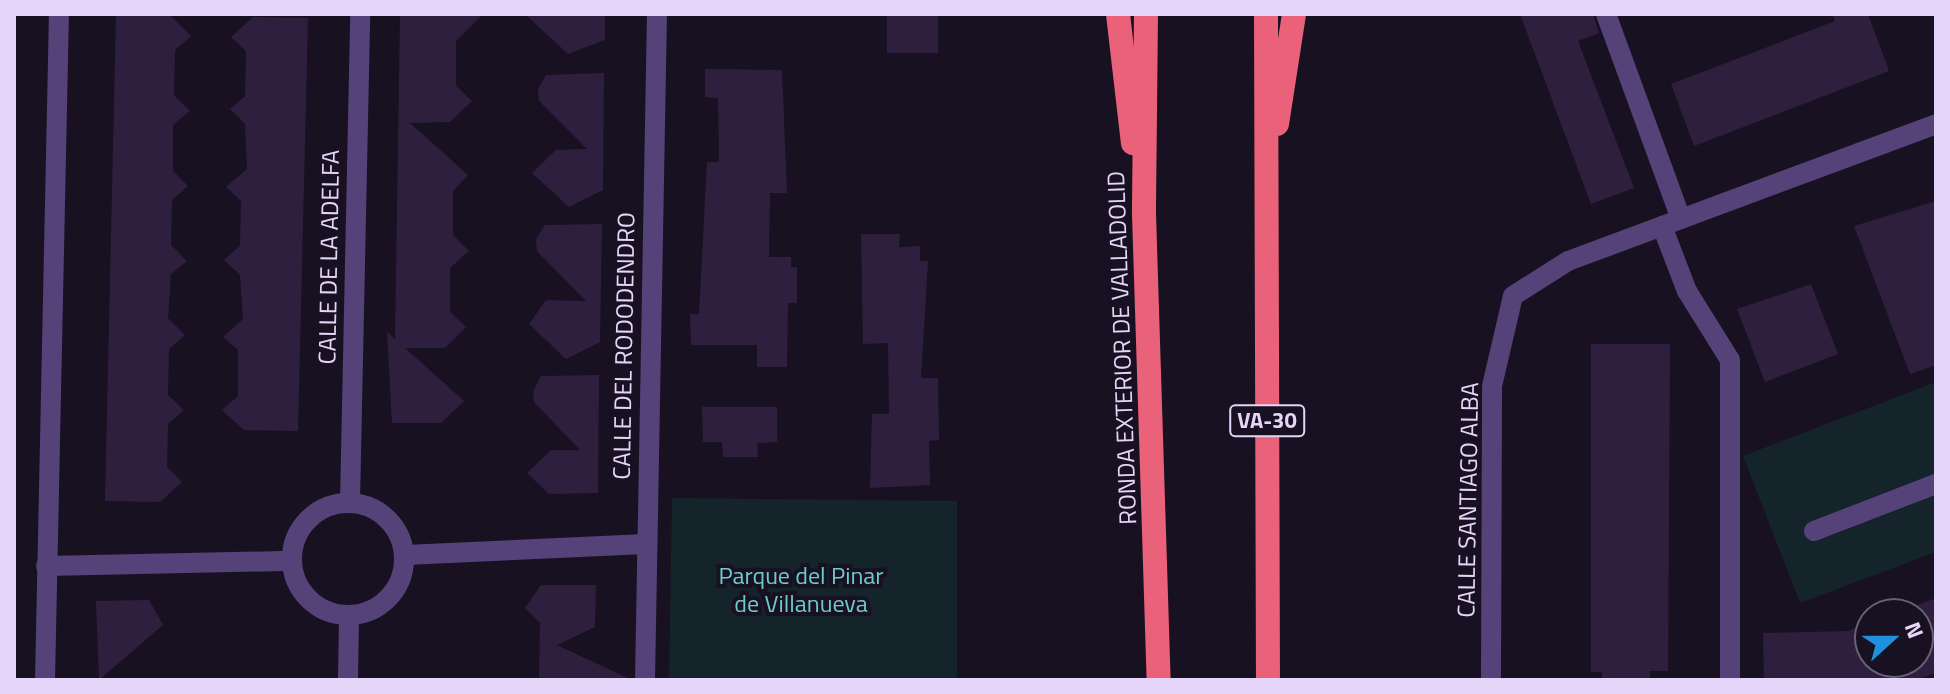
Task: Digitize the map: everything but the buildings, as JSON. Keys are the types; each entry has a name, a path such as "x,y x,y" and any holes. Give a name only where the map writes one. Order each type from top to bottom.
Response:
{"highway":[{"path":"1118,14 1144,214"},
{"name":"RONDA EXTERIOR DE VALLADOLID","path":"1146,14 1144,214 1159,680"},
{"name":"VA-30","path":"1266,14 1268,680"},
{"path":"1268,161 1294,14"}],"street":[{"path":"45,680 59,14"},
{"name":"CALLE DE LA ADELFA","path":"350,502 360,14"},
{"name":"CALLE DEL RODODENDRO","path":"645,680 657,14"},
{"path":"1606,14 1672,222 1687,291 1730,360 1730,680"},
{"name":"CALLE SANTIAGO ALBA","path":"1491,680 1492,386 1513,296 1568,261 1936,124"},
{"path":"1814,531 1936,484"},
{"path":"350,502 388,518 405,555 390,597 349,615 316,605 292,561 302,525 323,508 350,502"},
{"path":"405,555 646,544"},
{"path":"46,566 292,561"},
{"path":"348,680 349,615"}],"green space":[{"path":"1936,382 1936,552 1800,603 1743,456"},
{"name":"Parque del Pinar de Villanueva","path":"672,498 957,501 957,680 669,680"}]}
